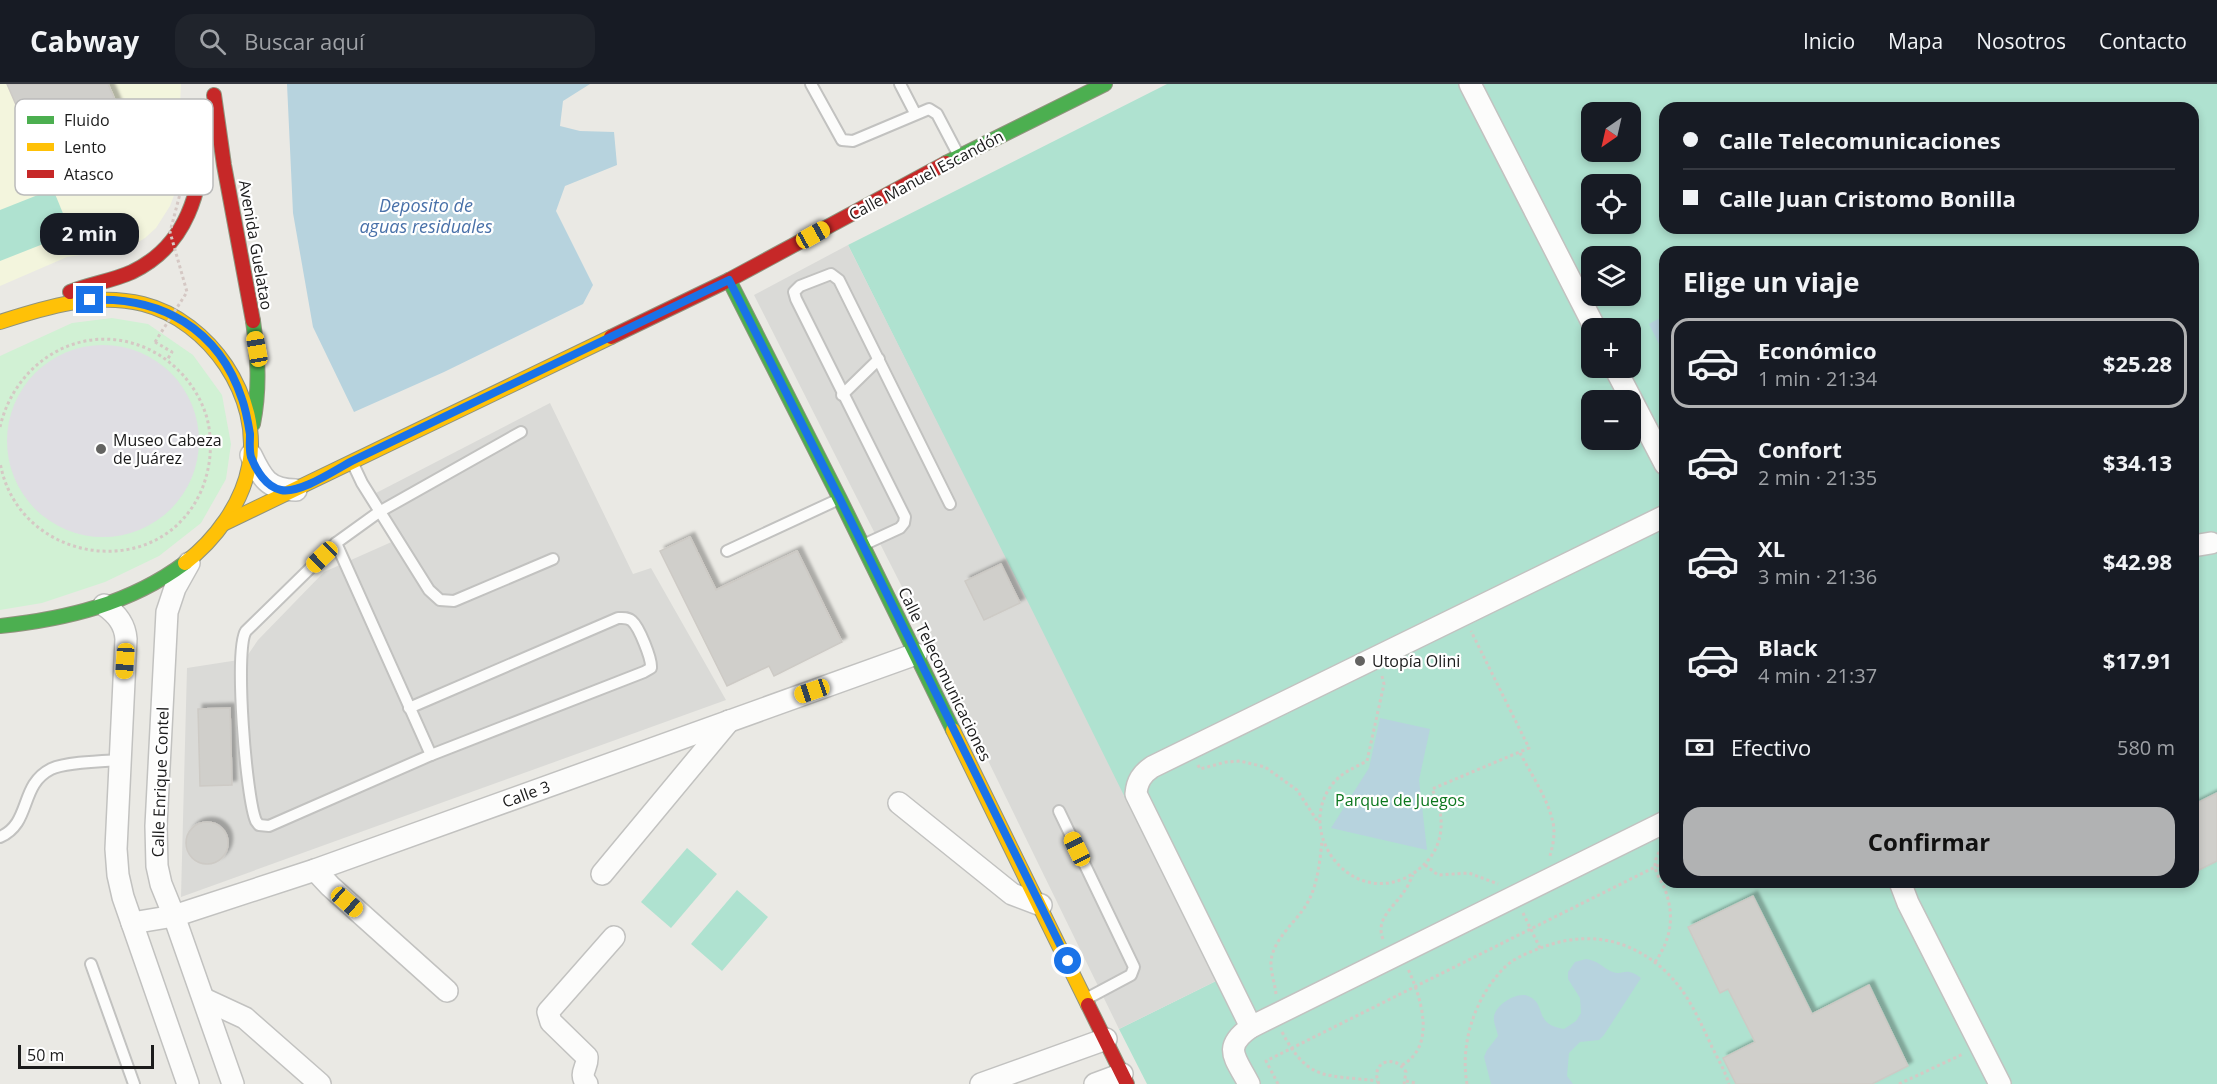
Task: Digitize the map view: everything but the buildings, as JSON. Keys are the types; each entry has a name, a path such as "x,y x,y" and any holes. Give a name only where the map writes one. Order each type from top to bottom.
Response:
{"street":[{"name":"Calle Manuel Escandón","path":"223,524 729,280 959,156 1105,84"},
{"path":"1470,84 1590,318"},
{"name":"Avenida Guelatao","path":"214,90 219,139 257,349 259,389 240,493 223,524"},
{"name":"Avenida Guelatao","path":"39,309 75,290 130,272 160,256 180,234 196,195"},
{"name":"Calle Telecomunicaciones","path":"729,280 1041,904 1125,1079"},
{"path":"0,322 39,309 90,300 118,300 159,309 189,324 209,342 228,366 242,399 250,446 267,482 281,490 296,490"},
{"path":"1620,378 1659,452"},
{"path":"1251,1027 1136,794 1137,785 1146,771 1659,519"},
{"path":"0,626 46,620 104,605 145,588 201,549 223,524"},
{"name":"Calle Enrique Contel","path":"201,549 182,574 167,612 156,826 157,866 161,884 233,1084"},
{"path":"104,605 118,616 126,631 116,849 118,875 123,897 188,1084"},
{"name":"Calle 3","path":"132,923 174,916 315,870 916,654"},
{"path":"602,874 729,721"},
{"path":"899,803 1012,894 1041,904"},
{"path":"1249,1084 1233,1054 1233,1045 1251,1027 1659,825"},
{"path":"315,870 447,991"},
{"path":"1902,888 2000,1084"},
{"path":"587,1084 582,1078 588,1062 587,1057 551,1022 548,1012 614,937"},
{"path":"204,999 245,1018 320,1084"},
{"path":"981,1084 1106,1039"},
{"path":"1095,1084 1125,1079"}],"lane":[{"path":"811,84 838,136 847,142 929,109 934,111 959,156"},
{"path":"900,84 915,113"},
{"path":"863,545 900,528 905,520 796,299 794,292 797,288 828,275 837,277 950,504"},
{"path":"842,396 879,358"},
{"path":"409,708 618,618 627,618 635,623 651,660 651,668 431,755 268,826 259,825 254,816 246,766 242,710 241,642 243,634 336,543 379,512 520,432"},
{"path":"352,461 379,512 429,590 440,600 454,601 553,559"},
{"path":"728,550 840,499"},
{"path":"336,543 431,755"},
{"path":"0,837 20,822 28,793 37,778 52,768 120,760"},
{"path":"1059,811 1134,968 1131,975 1086,999"},
{"path":"91,964 134,1084"}],"path":[{"path":"167,360 172,352 155,342 187,292 170,232 180,195"},
{"path":"0,428 10,397 19,382 45,358 60,350 94,340 111,340 145,348 167,360 187,379 197,393 209,426 211,444 208,470 199,494 190,509 165,534 133,548 116,551 98,552 73,546 49,536 22,512 5,482 0,462"},
{"path":"0,484 5,482"},
{"path":"1322,839 1336,863 1359,879 1373,883 1387,883 1414,874 1425,865 1433,853 1442,827 1441,813 1432,789 1529,748 1462,615"},
{"path":"1377,657 1384,684 1367,761 1347,770 1326,793 1319,824 1322,839 1317,878 1311,897 1303,911 1278,941 1272,953 1271,967 1278,1014 1291,1049 1313,1071 1324,1076 1378,1082 1376,1072 1380,1066 1386,1061 1395,1061 1402,1065 1406,1072 1405,1082 1415,1083"},
{"path":"1190,748 1200,769 1240,760 1271,770 1297,790 1319,824"},
{"path":"1520,753 1553,822 1553,841 1546,864"},
{"path":"1659,852 1655,867 1659,876"},
{"path":"1425,865 1438,875 1469,873 1491,880 1514,897 1540,948"},
{"path":"1278,1084 1266,1061 1659,865"},
{"path":"1402,1065 1415,1052 1421,1040 1424,1028 1421,1001 1416,986 1380,930 1389,909 1403,894 1414,874"},
{"path":"1655,962 1669,936 1672,920 1664,888"},
{"path":"1467,1084 1466,1046 1472,1022 1482,999 1502,969 1514,960 1540,948 1567,939 1600,939 1633,949 1655,962 1682,987 1729,1084"},
{"path":"1899,1084 1981,1045"},
{"path":"1349,1084 1350,1078"}],"shaded area":[{"path":"0,84 181,84 180,99 15,99 15,195 174,195 156,228 145,238 120,253 95,253 67,257 0,286"},
{"path":"848,245 1216,981 1119,1029 936,654 754,295"},
{"path":"112,318 148,324 193,355 222,395 231,444 226,479 201,523 159,556 105,582 42,603 0,610 0,356 72,323"},
{"path":"103,345 131,349 156,361 171,373 183,388 195,413 199,441 195,469 183,494 171,509 156,521 131,533 103,537 75,533 50,521 35,509 23,494 11,469 7,441 11,413 23,388 35,373 50,361 75,349"},
{"path":"550,403 633,574 651,568 726,700 181,897 187,668 245,659 258,640 324,572 396,540 376,493"}],"green space":[{"name":"Utopía Olini","path":"1167,84 2217,84 2217,1084 1147,1084 1119,1029 1216,981 848,245"},
{"path":"38,195 55,195 71,233 0,261 0,210"},
{"path":"687,848 717,874 671,928 641,902"},
{"path":"737,890 768,917 722,971 691,944"}],"water":[{"name":"Deposito de aguas residuales","path":"287,84 590,84 563,101 560,126 580,131 614,132 617,165 565,186 556,211 593,285 583,304 444,372 354,412 313,327 293,213"},
{"path":"1659,318 1659,344 1649,324"},
{"path":"1380,718 1430,729 1419,780 1427,850 1331,828 1369,768"},
{"path":"1586,959 1613,972 1628,972 1641,978 1604,1035 1599,1040 1580,1042 1569,1053 1567,1076 1573,1084 1491,1084 1484,1057 1498,1036 1494,1019 1498,1008 1507,1000 1518,995 1528,996 1538,1004 1548,1023 1564,1029 1576,1021 1581,1013 1580,998 1568,979 1568,972 1575,962"}],"traffic: fast":[{"path":"946,163 1105,84"},
{"path":"729,280 953,730"},
{"path":"253,321 258,372 253,424"},
{"path":"0,626 49,619 97,607 142,589 185,563"}],"traffic: slow":[{"path":"0,322 35,311 89,300 143,304 167,313 190,327 226,366 239,389 247,414 251,440 249,466 240,494 226,520 207,543 185,563"},
{"path":"223,524 611,337"},
{"path":"953,730 1088,1005"}],"traffic: jam":[{"path":"214,95 224,165 253,321"},
{"path":"611,337 729,280 946,163"},
{"path":"70,292 117,278 153,259 169,245 181,228 195,195"},
{"path":"1088,1005 1127,1084"}],"place":[{"name":"Museo Cabeza de Juárez","path":"101,449"},
{"name":"Utopía Olini","path":"1360,661"}],"route":[{"path":"90,300 118,300 159,309 174,315 199,332 218,352 236,382 247,417 250,455 260,474 267,482 281,490 296,490 729,280 1068,961"}],"park label":[{"name":"Parque de Juegos","path":"1400,800"}]}
